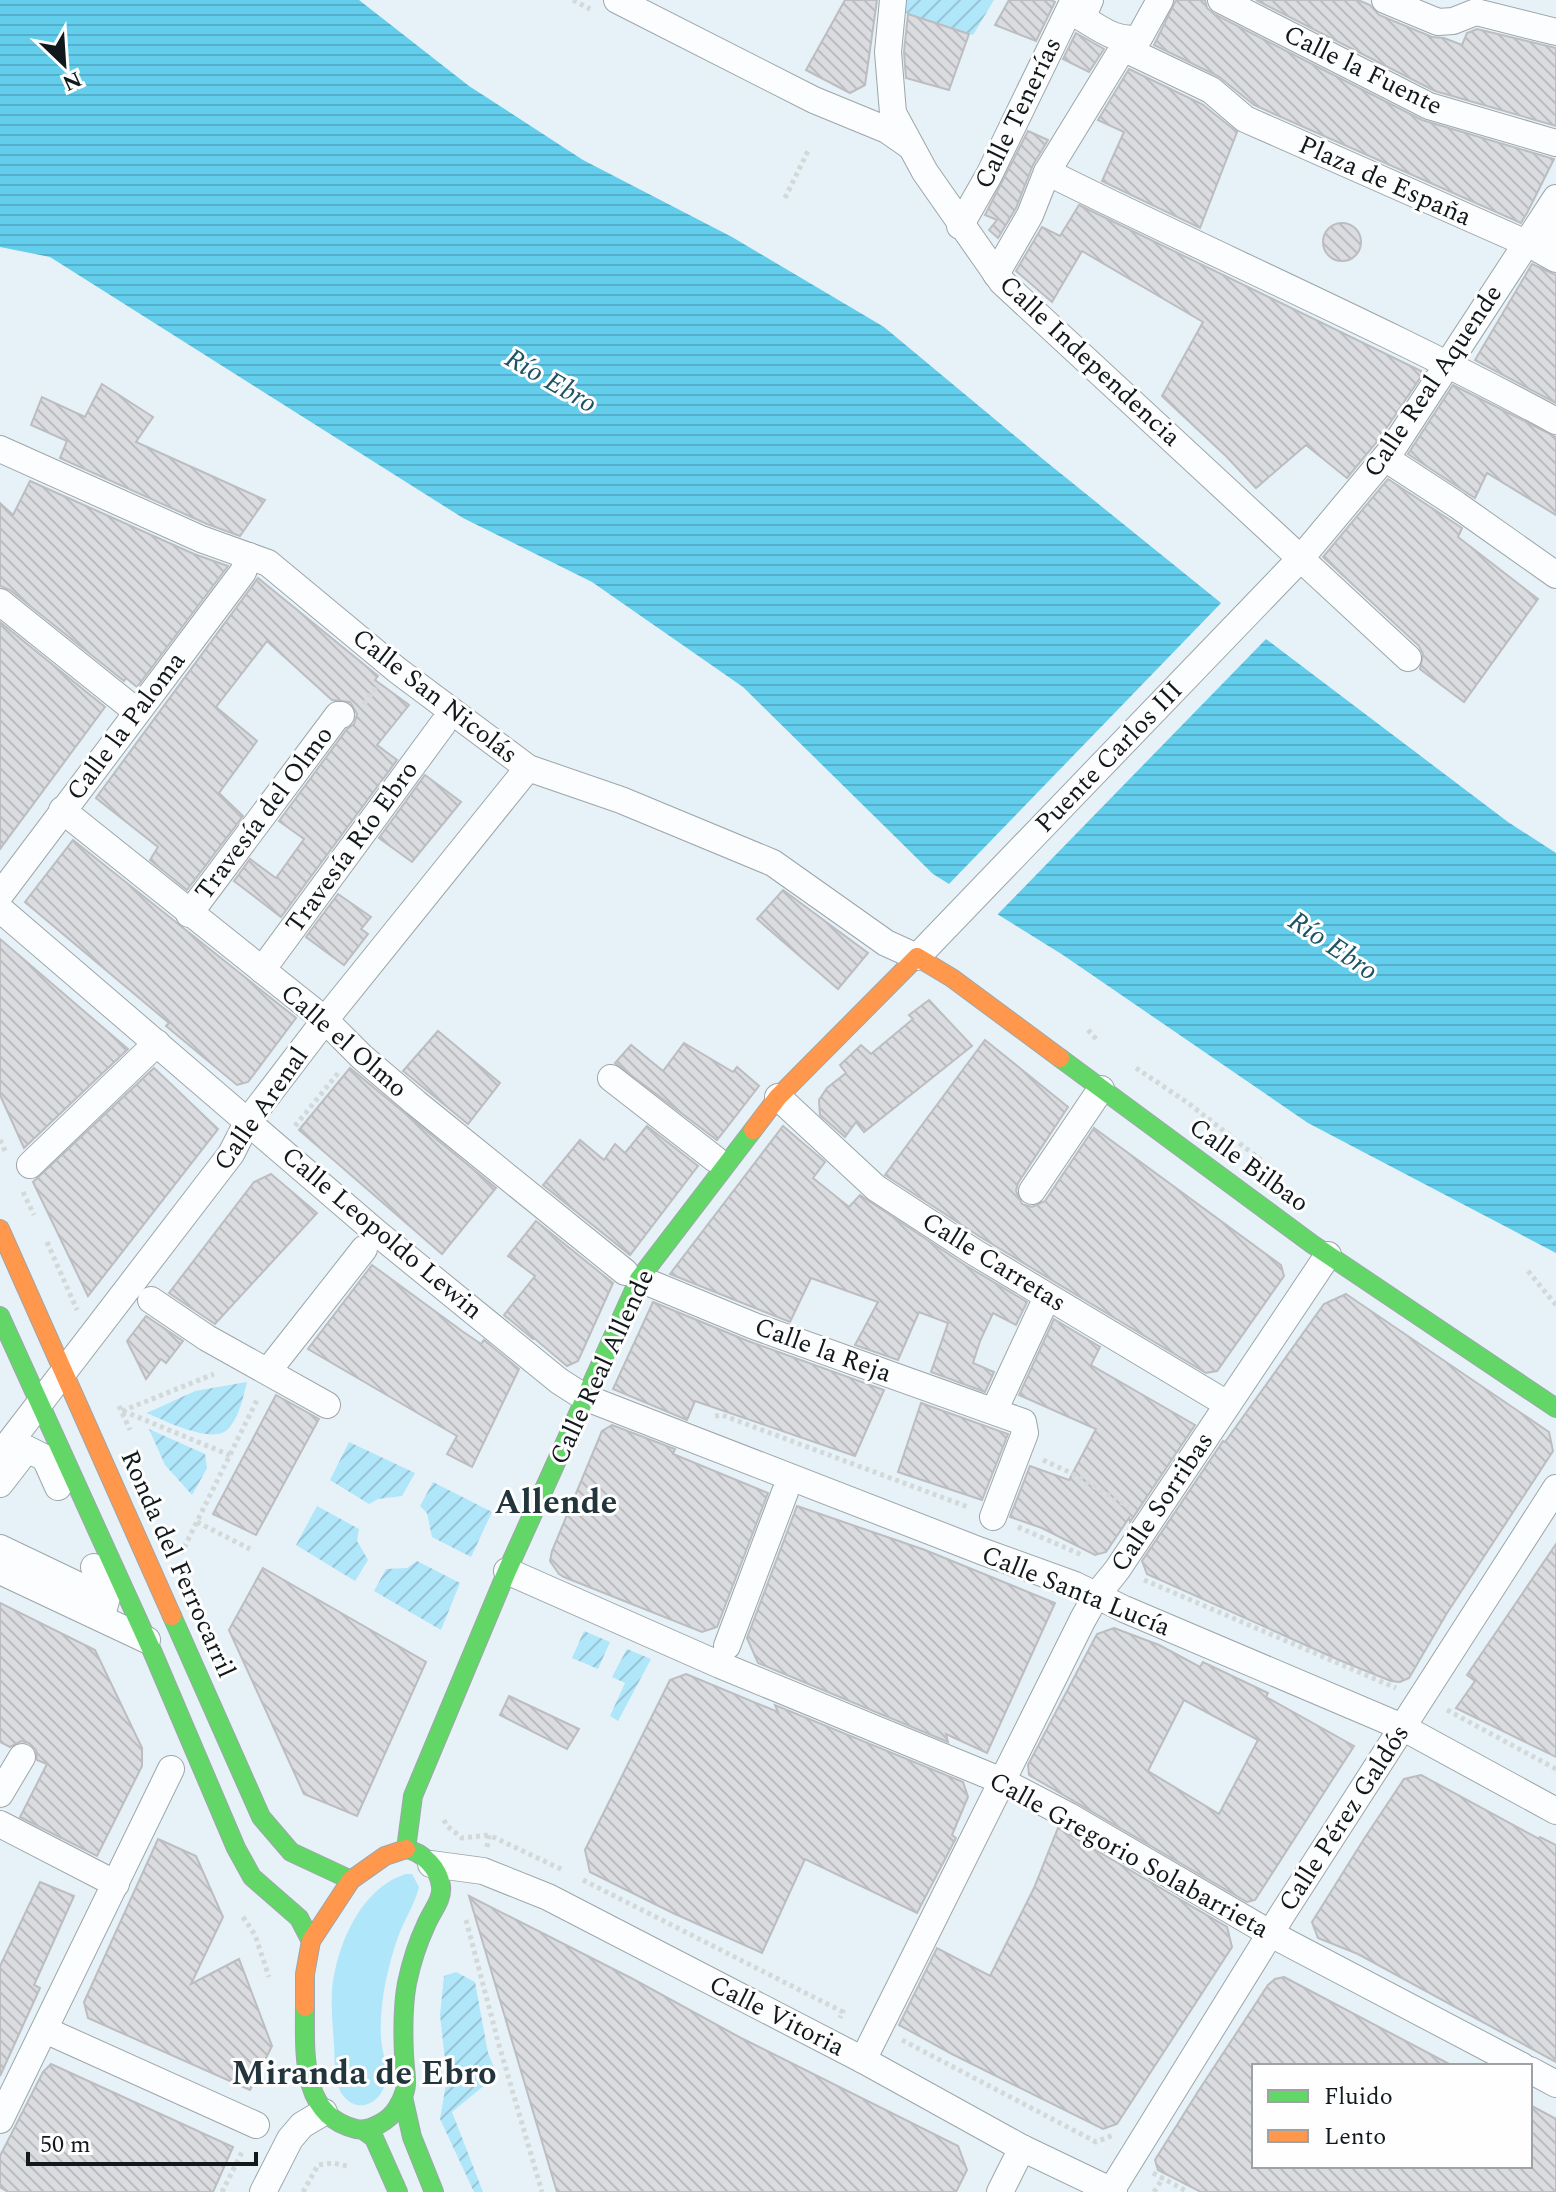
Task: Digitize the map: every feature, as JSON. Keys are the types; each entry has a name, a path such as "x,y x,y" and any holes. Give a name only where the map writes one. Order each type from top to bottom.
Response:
{"main road":[{"name":"Calle Bilbao","path":"917,957 952,978 1328,1255 1556,1408"},
{"name":"Calle Real Allende","path":"406,1849 413,1796 507,1571 639,1279 778,1097 917,957"},
{"name":"Ronda del Ferrocarril","path":"0,1229 261,1817 291,1852 351,1880"},
{"path":"0,1316 147,1640 236,1848 252,1877 299,1918 311,1941"},
{"path":"363,2130 395,2112 403,2097 408,2079 404,2057 407,1984 425,1926 442,1894 441,1882 431,1864 416,1851 406,1849 385,1856 351,1880 311,1941 304,2001 307,2075 311,2091 324,2112 345,2126 363,2130 374,2138 398,2192"},
{"path":"403,2097 412,2137 434,2192"}],"street":[{"path":"617,0 814,100 887,130 910,146"},
{"name":"Calle Independencia","path":"893,0 888,52 893,113 960,226 996,274 1408,658"},
{"name":"Calle Tenerías","path":"960,226 989,175 1074,0"},
{"name":"Plaza de España","path":"1090,0 1082,18 1211,90 1245,119 1545,232"},
{"path":"996,274 1030,215 1047,172 1126,43 1139,38 1160,0"},
{"name":"Calle la Fuente","path":"1221,0 1429,106 1556,143"},
{"path":"1385,0 1438,22 1453,21 1476,12 1556,32"},
{"path":"1047,172 1193,245 1450,364 1556,421"},
{"name":"Calle Real Aquende","path":"1301,558 1385,458 1545,232 1556,198"},
{"path":"1545,232 1538,249 1556,259"},
{"name":"Calle San Nicolás","path":"0,449 201,539 268,563 397,670 528,768 621,800 773,863 886,943 917,957"},
{"path":"1385,458 1556,575"},
{"name":"Calle la Paloma","path":"0,895 243,572 249,556"},
{"name":"Puente Carlos III","path":"917,957 1301,558"},
{"path":"0,602 136,711"},
{"name":"Travesía del Olmo","path":"189,914 341,715"},
{"name":"Travesía Río Ebro","path":"262,970 443,724"},
{"name":"Calle Arenal","path":"0,1455 231,1154 248,1121 325,1020 528,768"},
{"name":"Calle el Olmo","path":"62,810 325,1020 416,1103 625,1272"},
{"name":"Calle Leopoldo Lewin","path":"0,909 377,1233 559,1381 584,1397"},
{"path":"20,1163 157,1043"},
{"path":"611,1078 715,1159"},
{"path":"1032,1191 1101,1089"},
{"name":"Calle Carretas","path":"778,1097 876,1188 1047,1297 1227,1404"},
{"path":"263,1369 364,1249"},
{"name":"Calle Sorribas","path":"863,2060 1096,1596 1117,1570 1328,1255"},
{"name":"Calle la Reja","path":"652,1284 754,1326 1023,1422 1025,1433 1018,1449"},
{"path":"994,1411 1047,1297"},
{"path":"151,1300 207,1338 327,1405"},
{"name":"Calle Santa Lucía","path":"584,1397 1075,1585 1402,1727 1556,1811"},
{"path":"0,1484 27,1449 45,1458 107,1597 104,1608 91,1600 92,1592 0,1548"},
{"path":"993,1517 1018,1449"},
{"name":"Calle Pérez Galdós","path":"1113,2191 1271,1934 1556,1488"},
{"path":"727,1646 785,1492"},
{"path":"0,1571 147,1640"},
{"name":"Calle Gregorio Solabarrieta","path":"507,1571 720,1665 1002,1781 1069,1816 1271,1934 1518,2064"},
{"path":"0,1794 22,1757"},
{"path":"0,2120 171,1769"},
{"path":"0,1824 116,1884"},
{"name":"Calle Vitoria","path":"431,1864 483,1871 548,1897 863,2060 1022,2148 1113,2191"},
{"path":"45,2030 256,2125"},
{"path":"1532,2071 1556,2084"},
{"path":"263,2192 290,2139 302,2125 324,2112"},
{"path":"1000,2192 1022,2148"}],"path":[{"path":"785,198 808,151"},
{"path":"1088,1030 1110,1049"},
{"path":"278,1146 356,1051"},
{"path":"1132,1065 1188,1103 1261,1160"},
{"path":"0,1140 20,1163"},
{"path":"23,1192 36,1220"},
{"path":"43,1234 90,1337"},
{"path":"1528,1271 1556,1305"},
{"path":"122,1411 209,1375 263,1369 253,1413 182,1552 176,1538"},
{"path":"122,1411 134,1439"},
{"path":"122,1411 232,1456"},
{"path":"722,1415 993,1517 1088,1558"},
{"path":"1018,1449 1071,1473 1137,1512"},
{"path":"197,1522 250,1549"},
{"path":"1139,1577 1398,1689"},
{"path":"1440,1707 1556,1769"},
{"path":"464,1909 542,2192"},
{"path":"255,1935 272,1987"},
{"path":"843,2012 1096,2142 1116,2134"},
{"path":"222,2192 256,2125"},
{"path":"303,2192 318,2165 346,2164 351,2171"},
{"path":"1154,2192 1163,2178 1188,2192"}],"shaded area":[{"path":"905,0 994,0 973,35 903,12"},
{"path":"247,1382 236,1417 222,1433 190,1430 147,1413 195,1391"},
{"path":"149,1429 205,1454 207,1468 192,1495 165,1465"},
{"path":"349,1442 415,1473 402,1496 378,1499 369,1504 330,1480"},
{"path":"433,1482 492,1512 471,1557 432,1537 427,1513 420,1506"},
{"path":"317,1506 359,1529 357,1541 368,1560 355,1581 296,1545"},
{"path":"417,1561 460,1583 441,1630 374,1591 386,1569 407,1568"},
{"path":"584,1631 610,1642 598,1669 572,1658"},
{"path":"627,1649 651,1659 618,1721 610,1716 625,1683 612,1677"},
{"path":"412,1874 419,1887 398,1937 385,1987 381,2043 386,2080 378,2097 372,2102 357,2105 342,2094 336,2077 332,2005 334,1974 345,1938 363,1906 390,1881"},
{"path":"456,1972 475,1982 488,2053 497,2075 452,2112 483,2192 474,2192 440,2119 447,2078 440,2015 444,1976"}],"water":[{"name":"Río Ebro","path":"0,0 359,0 469,86 583,160 732,237 884,327 1262,636 1508,822 1556,853 1556,1253 1308,1123 1063,955 933,874 743,687 592,582 463,518 50,257 0,247"}],"pier":[{"path":"1224,600 1269,636 995,917 946,887"}],"building":[{"path":"845,0 877,0 865,85 850,93 806,70"},
{"path":"1009,0 1055,2 1036,41 995,25"},
{"path":"1176,0 1205,0 1207,8 1214,14 1422,120 1554,159 1521,223 1254,105 1218,76 1154,45"},
{"path":"1256,0 1358,0 1370,5 1379,15 1432,37 1462,45 1467,33 1477,29 1556,48 1556,126 1435,91"},
{"path":"908,14 969,34 949,90 906,78 904,52"},
{"path":"1076,33 1104,49 1089,72 1063,59"},
{"path":"1129,69 1202,104 1237,132 1200,228 1102,181 1124,132 1098,120"},
{"path":"1028,131 1048,140 998,238 989,230 997,220 985,215"},
{"path":"1079,205 1421,371 1422,375 1380,438 1347,478 1306,445 1256,488 1162,396 1203,322 1082,251 1052,302 1016,271 1042,227 1060,236"},
{"path":"1342,223 1356,228 1361,242 1356,256 1342,261 1328,256 1323,242 1328,228"},
{"path":"1532,264 1556,275 1556,403 1475,360"},
{"path":"102,384 153,417 136,442 265,500 240,536 60,458 67,441 31,425 42,397 85,417"},
{"path":"1453,385 1556,437 1556,515 1487,473 1475,498 1408,454"},
{"path":"1388,479 1462,528 1458,537 1538,599 1464,702 1420,669 1423,654 1419,646 1323,557"},
{"path":"30,481 228,566 137,687 126,678 124,681 10,590 0,586 0,503 13,515"},
{"path":"258,578 378,676 375,680 409,705 377,745 397,760 281,917 234,881 250,859 276,878 304,839 279,821 347,729 354,724 357,714 350,702 332,700 267,641 216,707 257,741 219,793 243,816 187,890 150,860 158,847 96,798"},
{"path":"0,622 105,707 0,849"},
{"path":"425,775 461,802 412,862 379,838"},
{"path":"73,840 296,1018 248,1082 237,1085 166,1026 169,1023 25,902"},
{"path":"783,890 868,953 838,989 757,919"},
{"path":"338,894 371,917 361,929 368,934 344,965 306,937"},
{"path":"0,939 128,1049 24,1148 0,1095"},
{"path":"929,1000 972,1046 864,1132 856,1122 845,1137 820,1115 819,1100 827,1088 846,1073 840,1065 861,1045 871,1054 913,1019 909,1015"},
{"path":"438,1031 500,1083 468,1124 403,1071"},
{"path":"985,1040 1068,1107 1018,1183 1016,1191 1022,1204 1032,1207 1045,1201 1094,1128 1281,1265 1284,1276 1217,1371 1206,1373 982,1238 885,1175"},
{"path":"684,1043 733,1072 737,1067 759,1086 717,1140 615,1063 631,1045 663,1071"},
{"path":"154,1068 218,1129 88,1296 33,1182"},
{"path":"350,1068 496,1188 442,1254 299,1130"},
{"path":"647,1126 698,1166 630,1255 543,1185 580,1140 604,1160 615,1144 625,1153"},
{"path":"783,1126 825,1162 813,1178 849,1207 860,1195 1027,1302 1016,1325 993,1313 973,1363 994,1372 985,1392 931,1372 948,1323 919,1312 898,1360 855,1345 878,1302 811,1278 790,1322 670,1274"},
{"path":"271,1174 317,1213 215,1324 169,1293 254,1182"},
{"path":"536,1221 613,1283 578,1361 567,1366 504,1315 535,1276 508,1256"},
{"path":"372,1265 481,1344 484,1340 519,1369 472,1467 447,1454 457,1436 308,1349"},
{"path":"1346,1294 1549,1432 1553,1451 1447,1613 1409,1678 1400,1682 1339,1660 1147,1574 1142,1561 1223,1441 1324,1304"},
{"path":"653,1302 748,1341 884,1390 855,1456 695,1401 687,1420 613,1389"},
{"path":"146,1316 183,1341 166,1363 161,1359 146,1379 127,1341"},
{"path":"1054,1319 1100,1347 1091,1365 1195,1425 1130,1522 1129,1518 1106,1552 1095,1555 1042,1528 1010,1517 1030,1466 1069,1480 1096,1429 1019,1395"},
{"path":"276,1395 319,1419 256,1535 213,1514"},
{"path":"921,1403 1008,1434 982,1500 898,1472"},
{"path":"612,1425 675,1449 673,1454 768,1493 717,1627 702,1632 564,1577 550,1561 602,1431"},
{"path":"797,1506 925,1550 1055,1603 987,1753 946,1734 948,1742 758,1663 747,1638"},
{"path":"1556,1544 1556,1757 1456,1708 1475,1681 1467,1675"},
{"path":"263,1568 426,1662 357,1816 304,1794 229,1630"},
{"path":"0,1603 95,1650 142,1748 142,1766 97,1856 20,1817 47,1764 37,1760 36,1750 29,1743 21,1741 10,1747 0,1742"},
{"path":"1114,1628 1159,1645 1200,1667 1203,1662 1268,1693 1266,1697 1354,1746 1255,1900 1247,1902 1029,1775 1028,1765 1097,1634","holes":["1184,1700 1258,1740 1219,1814 1148,1771"]},
{"path":"686,1674 778,1712 775,1705 963,1782 968,1797 952,1835 956,1838 917,1913 805,1859 762,1953 590,1872 585,1850 670,1680"},
{"path":"509,1696 579,1729 567,1749 500,1715"},
{"path":"1421,1775 1539,1839 1556,1845 1556,2062 1358,1954 1318,1938 1312,1922 1364,1839 1404,1779"},
{"path":"1058,1828 1227,1927 1232,1947 1117,2124 1103,2129 899,2025 937,1948 990,1976 1034,1888"},
{"path":"158,1839 196,1856 223,1917 191,1984 239,1959 272,2046 250,2090 88,2018 84,2002"},
{"path":"40,1882 74,1896 34,1985 40,1988 0,2076 0,1966"},
{"path":"469,1896 741,2038 958,2146 967,2170 956,2192 557,2192"},
{"path":"1284,1977 1449,2064 1252,2064 1252,2168 1532,2168 1532,2106 1556,2119 1556,2192 1201,2192 1158,2170 1155,2160 1268,1985"},
{"path":"51,2064 233,2147 213,2192 8,2192 0,2187 0,2156 43,2072"}],"traffic: fast":[{"path":"1060,1058 1312,1244 1556,1408"},
{"path":"406,1849 413,1796 507,1571 639,1279 753,1130"},
{"path":"0,1316 153,1653 236,1848 252,1877 299,1918 311,1941"},
{"path":"172,1616 261,1817 291,1852 351,1880"},
{"path":"305,2007 306,2062 315,2097 324,2111 338,2122 356,2129 367,2129 385,2121 397,2108 406,2087 403,2028 407,1983 420,1939 441,1891 440,1880 429,1862 406,1849"},
{"path":"403,2097 412,2137 434,2192"},
{"path":"363,2130 374,2138 398,2192"}],"traffic: slow":[{"path":"753,1130 778,1097 917,957 952,978 1060,1058"},
{"path":"0,1229 172,1616"},
{"path":"305,2007 305,1974 311,1941 351,1880 385,1856 406,1849"}],"district":[{"name":"Allende","path":"556,1503"},
{"name":"Miranda de Ebro","path":"364,2074"}]}
